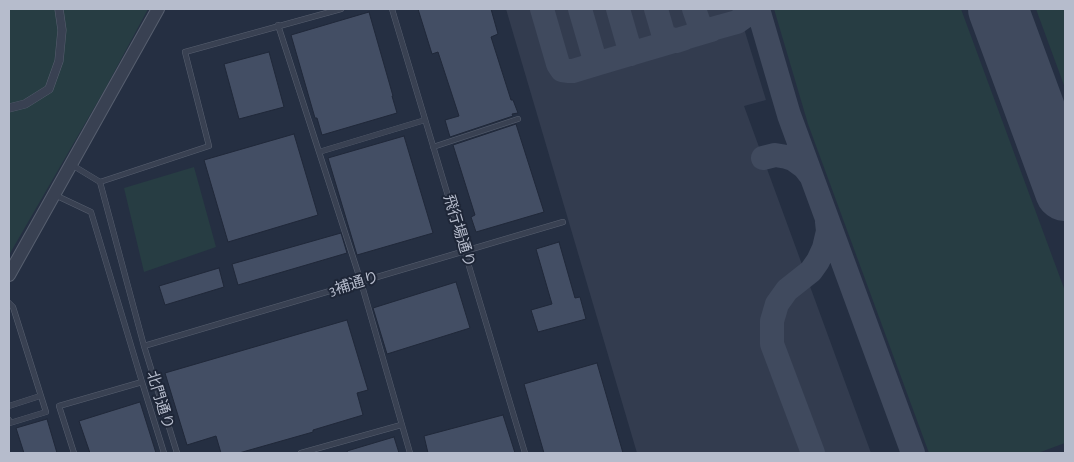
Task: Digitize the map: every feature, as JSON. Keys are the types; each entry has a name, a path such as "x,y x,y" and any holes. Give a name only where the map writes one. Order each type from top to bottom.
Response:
{"street":[{"path":"9,108 25,104 49,89 59,61 62,30 59,9"},
{"path":"9,275 158,9"}],"lane":[{"path":"71,165 100,182 210,146 185,52 341,9"},
{"name":"飛行場通り","path":"392,9 525,453"},
{"path":"278,25 361,282 410,453"},
{"path":"433,147 518,118"},
{"path":"319,152 425,120"},
{"name":"北門通り","path":"100,182 144,346 176,453"},
{"path":"55,195 91,212 164,453"},
{"name":"3補通り","path":"144,346 563,222"},
{"path":"9,303 13,307 46,412 10,423 9,420"},
{"path":"74,453 59,406 142,382"},
{"path":"9,406 40,396"},
{"path":"301,453 401,425"}],"shaded area":[{"path":"506,9 738,9 766,100 744,106 871,453 637,453"}],"green space":[{"path":"9,9 148,9 105,89 9,255"},
{"path":"774,9 961,9 1065,291 1065,443 1038,453 929,453 808,124"},
{"path":"1036,9 1065,9 1065,88"},
{"path":"194,167 216,247 144,272 124,188"}],"building":[{"path":"418,9 491,9 498,34 491,37 511,100 513,100 518,113 450,137 445,120 459,116 438,52 432,54"},
{"path":"369,12 397,113 322,135 317,118 315,118 291,35"},
{"path":"269,52 284,107 239,119 224,64"},
{"path":"516,124 544,212 476,232 471,217 475,215 453,145"},
{"path":"294,134 318,215 228,242 204,160"},
{"path":"404,136 433,233 357,255 328,158"},
{"path":"341,233 347,253 238,285 232,264"},
{"path":"559,242 575,298 580,297 586,319 538,332 531,310 552,304 536,249"},
{"path":"219,268 224,287 165,305 159,286"},
{"path":"456,282 470,328 387,354 373,308"},
{"path":"347,320 368,390 357,393 363,415 313,430 313,432 239,453 221,453 216,436 187,445 165,373"},
{"path":"597,363 623,453 544,453 524,384"},
{"path":"140,402 156,453 90,453 79,421"},
{"path":"503,415 515,453 428,453 424,436"},
{"path":"47,419 57,453 24,453 16,428"},
{"path":"394,437 399,453 348,453 347,451"}],"taxiway":[{"path":"542,9 558,64 562,70 573,71 596,64"},
{"path":"580,9 596,64 711,30"},
{"path":"618,9 631,54"},
{"path":"656,9 666,37 676,41 685,38"},
{"path":"694,9 700,26 708,30 737,22 750,9"},
{"path":"758,9 789,115 913,453"},
{"path":"763,158 775,155 793,159 804,167 811,176"},
{"path":"813,453 772,344 772,321 777,304 787,290 811,271 818,261 824,248 828,231 827,222"}],"runway":[{"path":"998,9 1065,191"}]}
